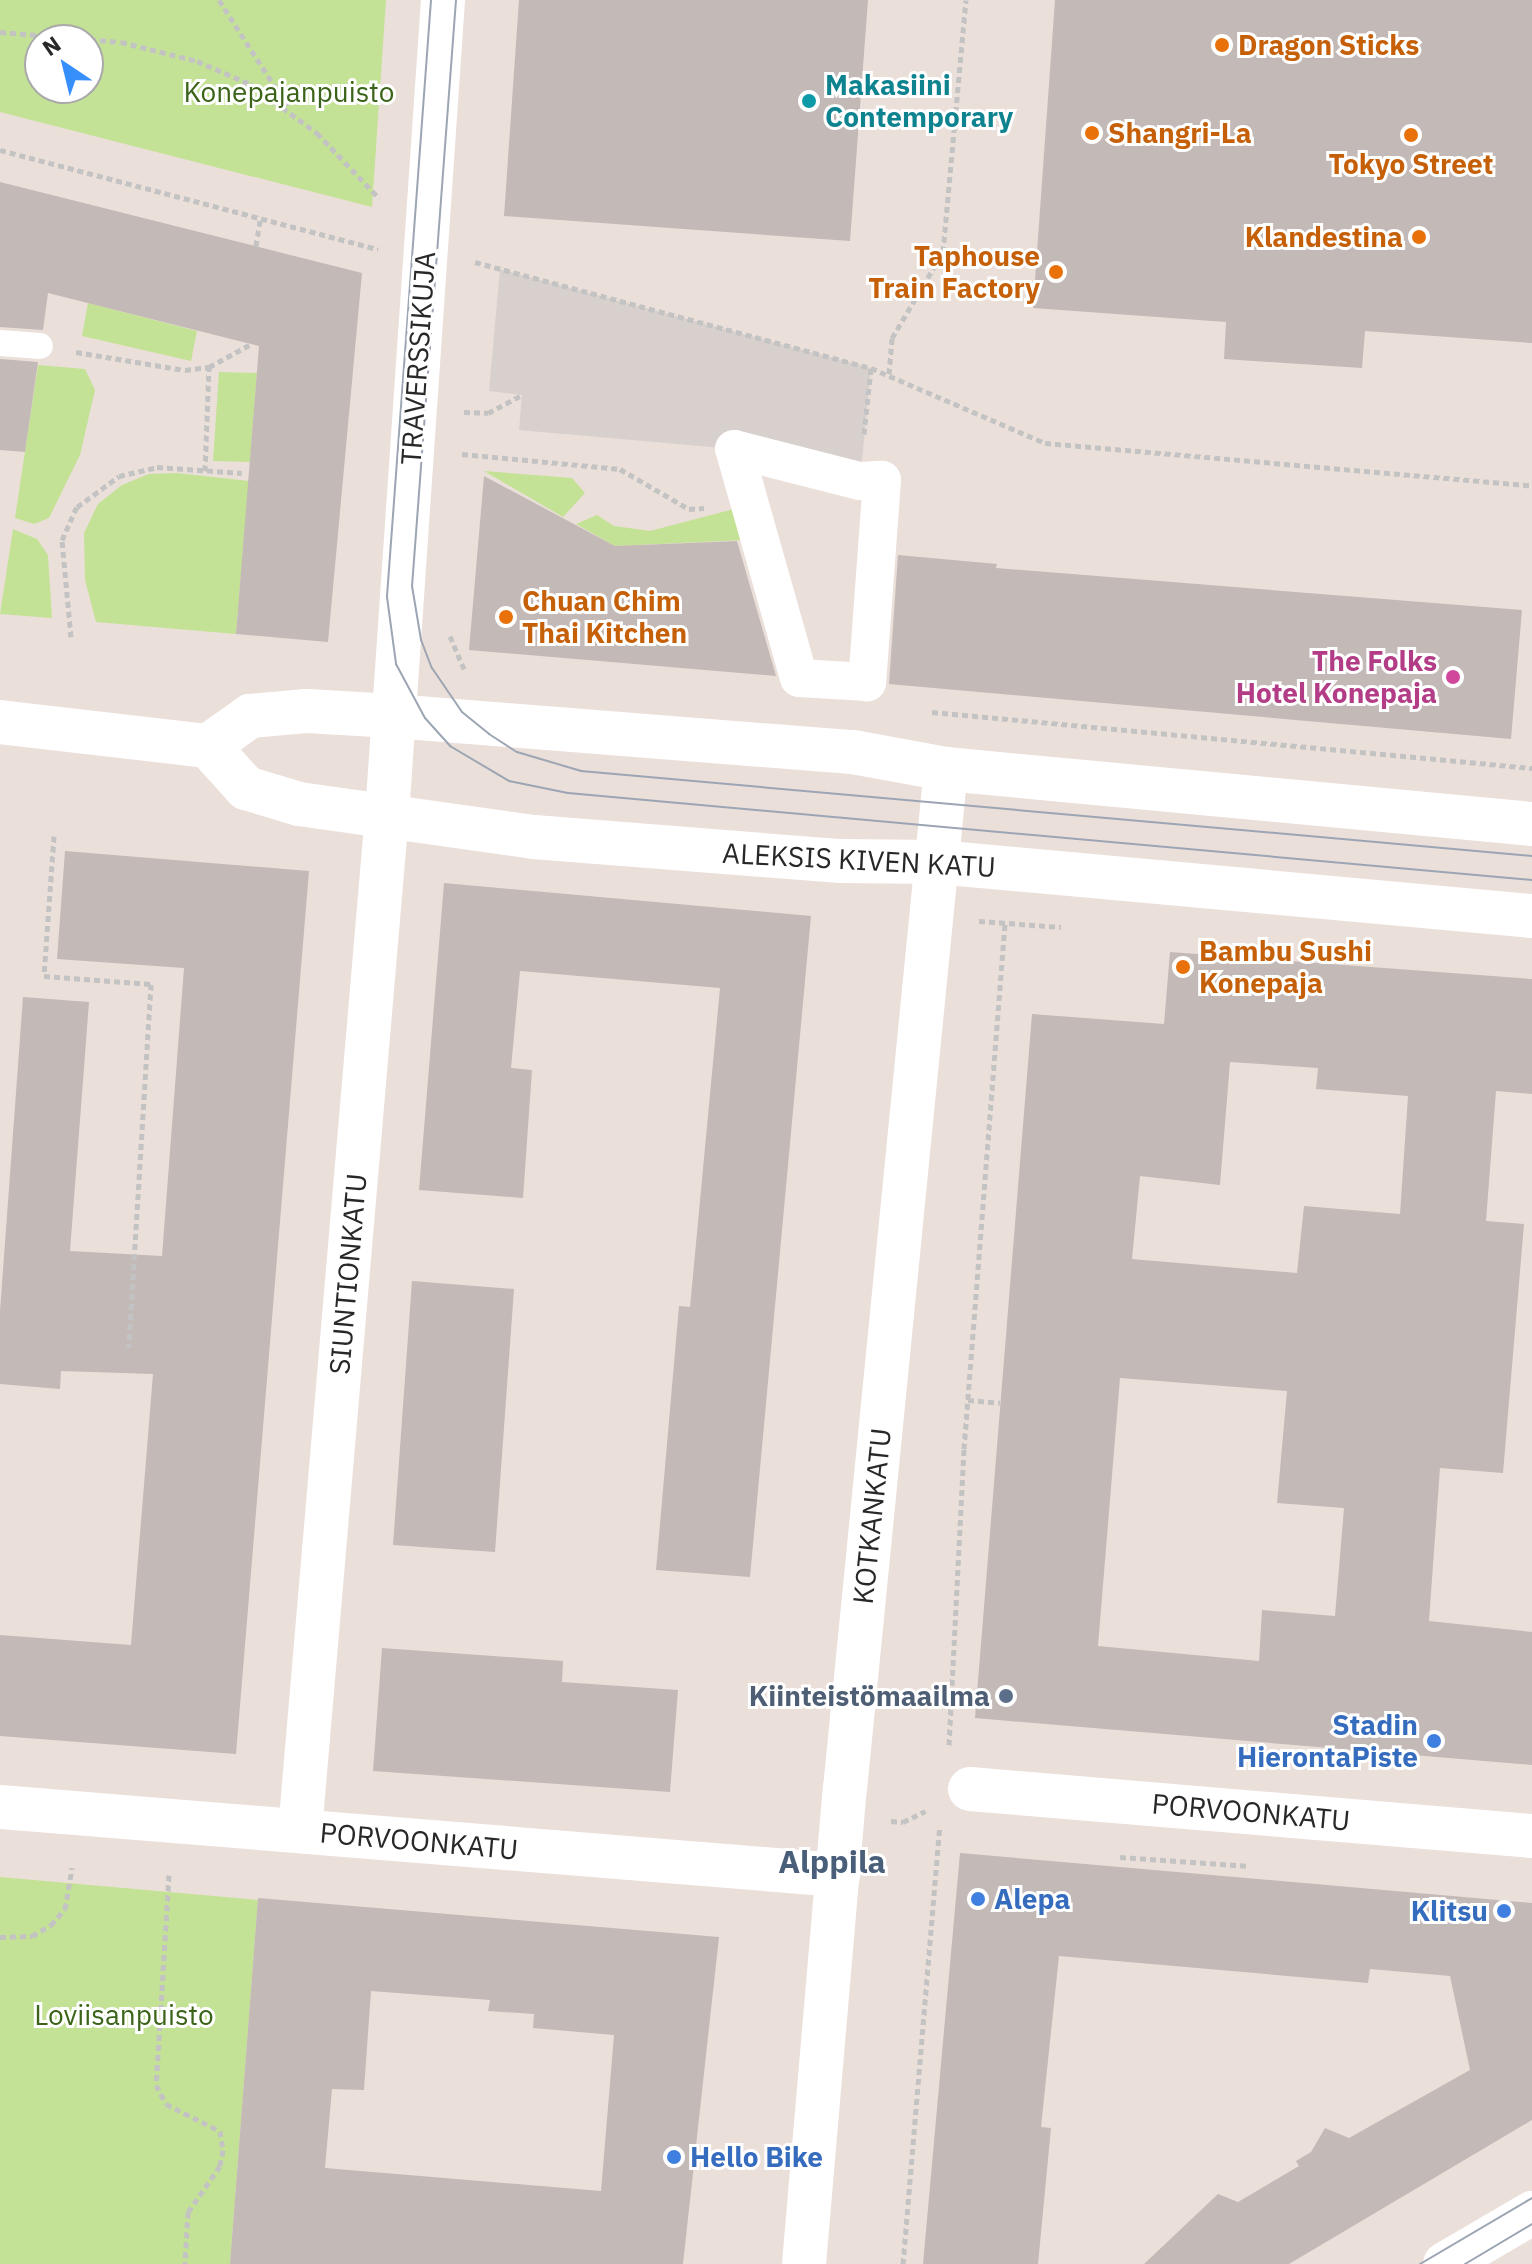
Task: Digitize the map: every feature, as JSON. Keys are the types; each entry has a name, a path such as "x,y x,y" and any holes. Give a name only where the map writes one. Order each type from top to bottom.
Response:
{"street":[{"name":"TRAVERSSIKUJA","path":"393,716 443,0"},
{"path":"734,449 860,481 882,480 867,682 799,678 761,540 734,449"},
{"path":"0,722 208,746 250,716 307,711 393,716 853,752 946,769 1532,824"},
{"name":"SIUNTIONKATU","path":"300,1831 393,716"},
{"name":"ALEKSIS KIVEN KATU","path":"208,746 246,788 299,804 534,837 841,861 937,862 1532,916"},
{"name":"KOTKANKATU","path":"804,2264 838,1875 946,769"},
{"name":"PORVOONKATU","path":"953,1788 1532,1836"},
{"name":"PORVOONKATU","path":"0,1807 838,1875"},
{"path":"1445,2264 1532,2213"}],"lane":[{"path":"0,343 40,346"}],"path":[{"path":"219,0 291,111"},
{"path":"889,374 892,338 943,252 966,0"},
{"path":"0,32 121,42 197,61 250,84 291,111 386,204"},
{"path":"0,150 383,250 500,269 889,374 1045,443 1532,486"},
{"path":"256,246 261,216"},
{"path":"40,346 185,370 209,367 251,344"},
{"path":"205,471 209,367"},
{"path":"456,411 488,413 522,395"},
{"path":"453,453 620,469 689,509 702,508"},
{"path":"71,637 62,540 77,507 119,476 157,467 242,473"},
{"path":"465,672 480,673"},
{"path":"921,711 1532,768"},
{"path":"54,836 44,976 151,984 129,1347"},
{"path":"903,2264 953,1788 968,1400 1005,923"},
{"path":"968,1400 1000,1403"},
{"path":"0,1937 32,1936 51,1925 65,1909 72,1868"},
{"path":"169,1875 156,2085 166,2104 220,2131 223,2150 220,2166 188,2212 185,2264"}],"green space":[{"name":"Konepajanpuisto","path":"0,0 386,0 372,207 0,112"},
{"path":"88,303 197,331 191,361 82,336"},
{"path":"38,365 85,369 95,390 80,455 49,518 34,524 15,518"},
{"path":"219,372 257,373 250,462 213,461"},
{"path":"484,471 572,478 585,493 563,517"},
{"path":"177,473 249,481 236,634 96,622 85,580 84,533 98,504 122,485 149,474"},
{"path":"734,509 744,540 615,546 576,524 597,515 614,526 650,531"},
{"path":"13,529 37,539 48,555 52,618 0,614"},
{"name":"Loviisanpuisto","path":"0,1877 258,1900 230,2264 0,2264"}],"shaded area":[{"path":"500,269 871,368 860,481 734,449 519,430 522,395 489,391"}],"building":[{"path":"519,0 868,0 850,241 504,216"},
{"path":"1055,0 1532,0 1532,343 1365,331 1362,368 1224,359 1226,322 1033,308"},
{"path":"0,182 362,273 328,642 236,634 259,346 48,293 43,330 0,327"},
{"path":"0,359 38,362 25,452 0,450"},
{"path":"484,476 615,546 737,541 776,676 469,650"},
{"path":"898,555 997,564 996,568 1522,610 1511,739 889,684"},
{"path":"65,851 309,871 236,1754 0,1736 0,1635 131,1645 153,1374 61,1371 60,1389 0,1384 0,1311 23,997 89,1002 70,1251 162,1256 184,968 57,959"},
{"path":"444,883 811,916 750,1577 656,1570 679,1306 690,1307 720,988 520,971 511,1068 532,1070 523,1198 419,1190"},
{"path":"1170,952 1532,979 1532,1094 1496,1091 1486,1221 1524,1224 1503,1473 1440,1468 1429,1621 1532,1632 1532,1765 975,1718 1032,1014 1164,1024","holes":["1230,1062 1318,1068 1316,1089 1408,1096 1400,1214 1304,1206 1297,1273 1132,1259 1140,1176 1220,1185","1120,1378 1287,1391 1277,1503 1344,1508 1335,1616 1262,1610 1259,1661 1098,1646"]},
{"path":"412,1281 514,1289 495,1552 393,1545"},
{"path":"382,1648 563,1661 562,1682 678,1690 670,1792 373,1771"},
{"path":"960,1853 1532,1903 1532,2120 1289,2264 1144,2264 1218,2194 1238,2202 1299,2166 1296,2161 1311,2152 1325,2128 1349,2138 1470,2070 1450,1976 1370,1969 1368,1983 1059,1956 1041,2127 1051,2128 1038,2264 923,2264"},
{"path":"258,1898 719,1937 683,2264 230,2264","holes":["371,1991 490,2000 488,2011 534,2014 533,2028 614,2035 601,2191 325,2168 332,2089 364,2090"]}],"tram line":[{"path":"431,0 387,597 396,664 425,718 450,746 509,781 568,793 1532,880"},
{"path":"456,0 412,586 421,640 432,668 462,712 489,734 517,752 581,771 1532,856"},
{"path":"1420,2264 1532,2198"},
{"path":"1465,2264 1532,2224"}],"place":[{"name":"Dragon Sticks","path":"1222,45"},
{"name":"Makasiini Contemporary","path":"809,101"},
{"name":"Shangri-La","path":"1092,133"},
{"name":"Tokyo Street","path":"1411,135"},
{"name":"Klandestina","path":"1419,237"},
{"name":"Taphouse Train Factory","path":"1056,272"},
{"name":"Chuan Chim Thai Kitchen","path":"506,617"},
{"name":"The Folks Hotel Konepaja","path":"1453,677"},
{"name":"Bambu Sushi Konepaja","path":"1183,967"},
{"name":"Kiinteistömaailma","path":"1006,1696"},
{"name":"Stadin HierontaPiste","path":"1434,1741"},
{"name":"Alepa","path":"978,1899"},
{"name":"Klitsu","path":"1504,1911"},
{"name":"Hello Bike","path":"674,2157"}],"district":[{"name":"Alppila","path":"832,1861"}]}
